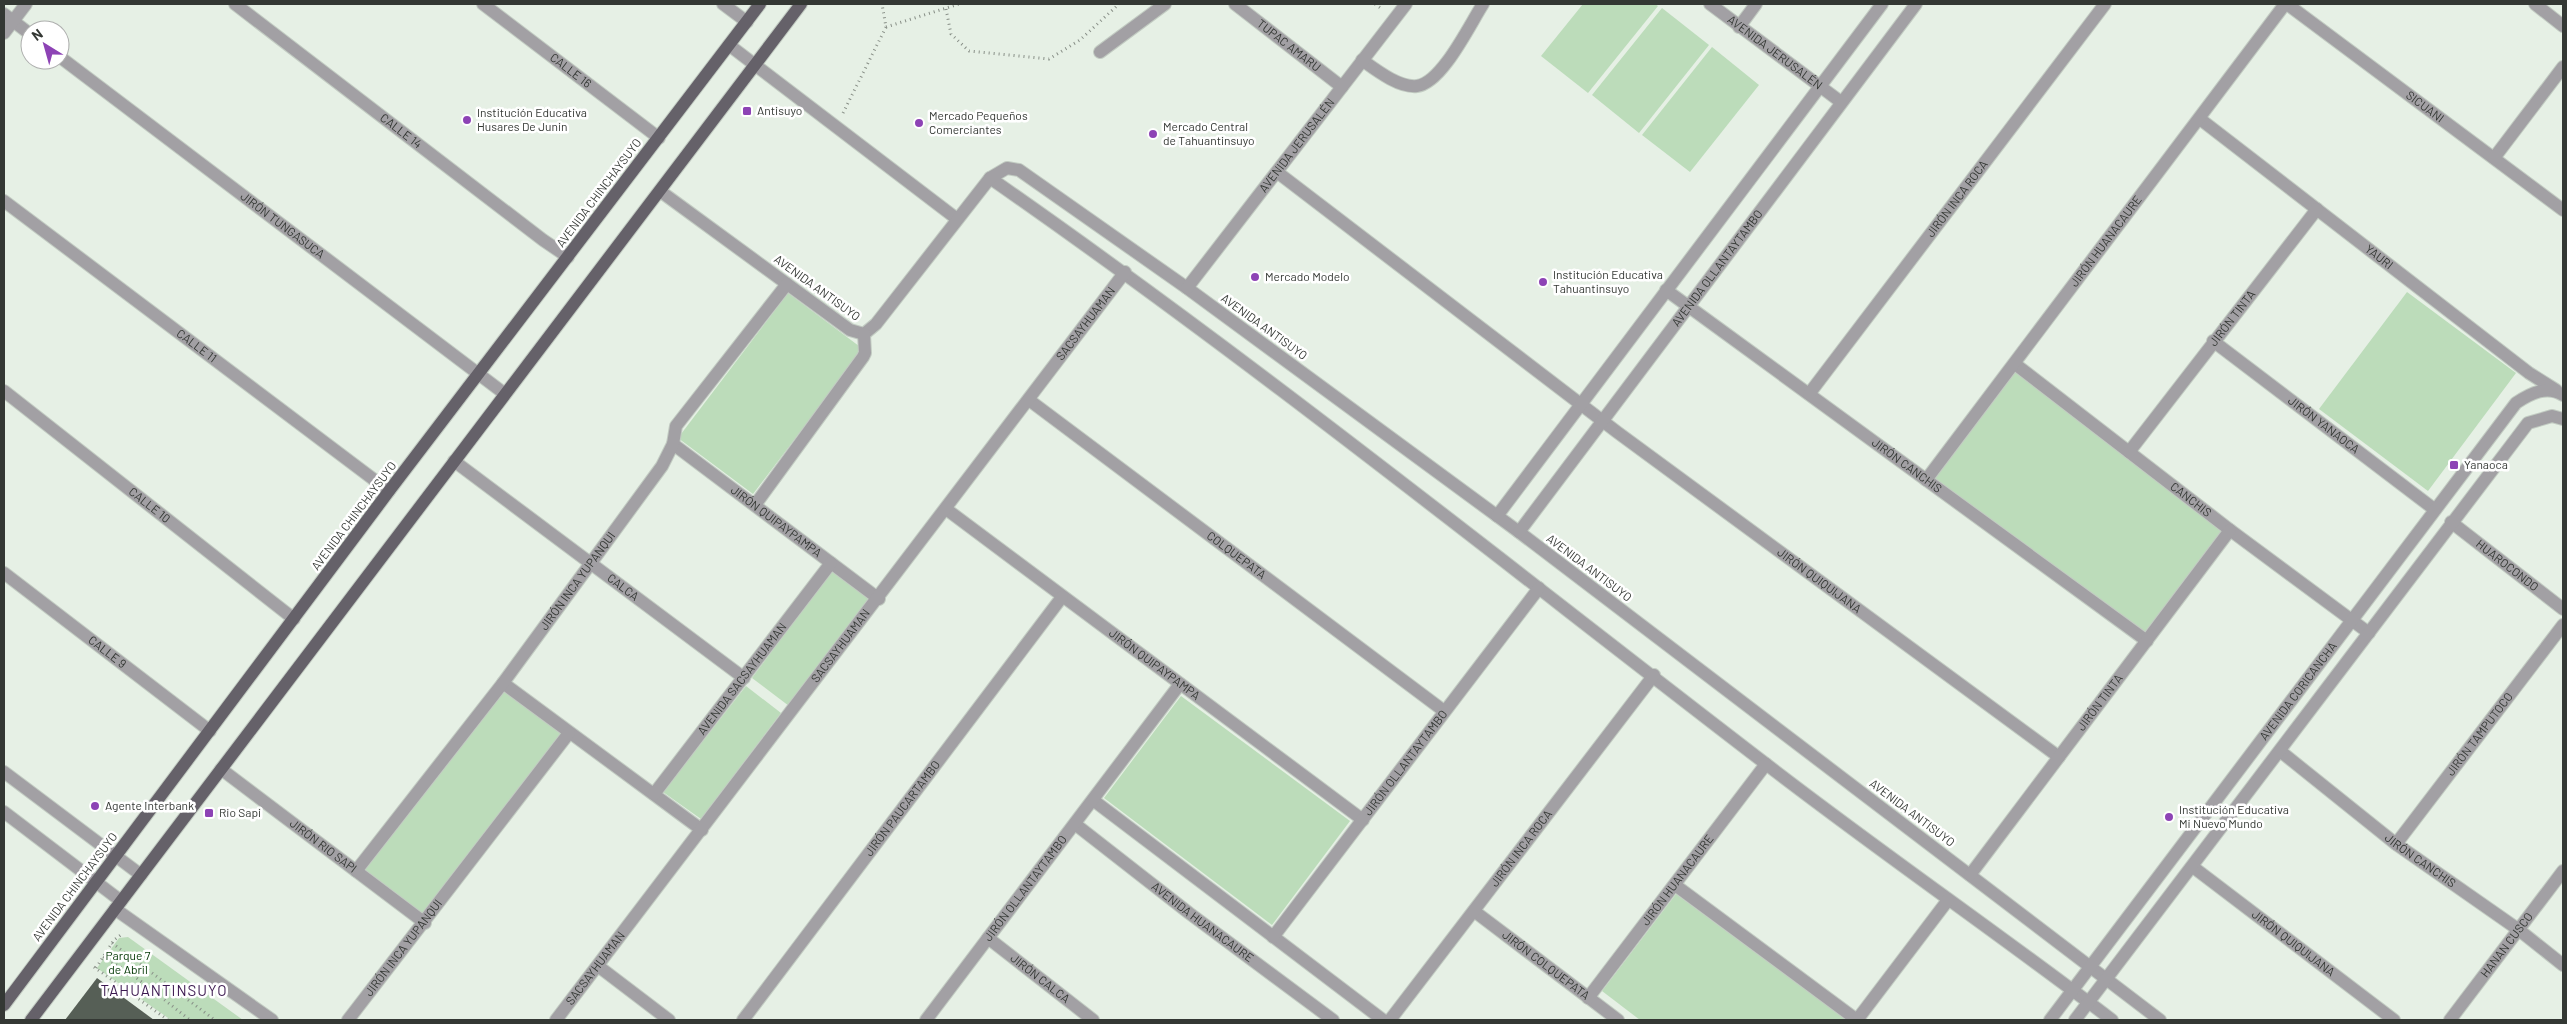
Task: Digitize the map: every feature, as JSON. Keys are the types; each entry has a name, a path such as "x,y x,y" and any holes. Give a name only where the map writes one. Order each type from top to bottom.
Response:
{"main road":[{"path":"729,45 760,4"},
{"path":"31,1020 801,4"},
{"name":"AVENIDA CHINCHAYSUYO","path":"4,1005 389,491 480,375 729,45"}],"street":[{"path":"4,33 8,18 26,4"},
{"name":"CALLE 14","path":"235,4 543,240 568,257"},
{"name":"CALLE 16","path":"483,4 659,138"},
{"path":"723,4 747,22"},
{"path":"1100,52 1165,4"},
{"name":"TUPAC AMARU","path":"1234,4 1342,87"},
{"name":"AVENIDA JERUSALÉN","path":"1187,288 1406,4"},
{"path":"1362,60 1377,71 1406,85 1417,86 1427,83 1440,72 1483,4"},
{"name":"AVENIDA JERUSALÉN","path":"1710,4 1840,102"},
{"path":"1739,27 1756,4"},
{"path":"1497,516 1882,4"},
{"name":"AVENIDA OLLANTAYTAMBO","path":"1519,532 1604,421 1840,102 1916,4"},
{"name":"JIRÓN INCA ROCA","path":"1808,394 2105,4"},
{"name":"JIRÓN HUANACAURE","path":"1926,480 2286,4"},
{"name":"SICUANI","path":"2286,4 2563,210"},
{"path":"2535,4 2563,26"},
{"path":"8,18 20,27"},
{"path":"729,45 957,219"},
{"name":"JIRÓN TUNGASUCA","path":"70,64 505,394"},
{"path":"2494,158 2563,67"},
{"name":"YAURI","path":"2200,119 2529,373 2561,394"},
{"name":"AVENIDA ANTISUYO","path":"660,190 850,330 864,334 876,324 990,178 1007,168 1019,170 1187,288 1519,532 2160,1020"},
{"name":"JIRÓN QUIQUIJANA","path":"1277,172 1581,404 2059,758"},
{"path":"990,178 1125,272 1654,675 1766,764 2112,1020"},
{"name":"CALLE 11","path":"4,200 389,491"},
{"name":"JIRÓN TINTA","path":"2129,452 2317,209"},
{"name":"SACSAYHUAMAN","path":"556,1020 879,599 1125,272"},
{"name":"JIRÓN INCA YUPANQUI","path":"356,871 503,682 591,564 662,466 673,444 676,426 787,284"},
{"name":"JIRÓN CANCHIS","path":"1666,290 2147,641"},
{"path":"755,505 863,357 865,353 864,334"},
{"name":"JIRÓN YANAOCA","path":"2213,341 2434,510"},
{"name":"CANCHIS","path":"2014,364 2230,530 2369,633"},
{"name":"AVENIDA CORICANCHA","path":"2050,1020 2516,403 2530,394 2544,390 2561,394"},
{"name":"CALLE 10","path":"4,391 294,619"},
{"name":"COLQUEPATA","path":"1029,400 1444,711"},
{"name":"AVENIDA CORICANCHA","path":"2076,1020 2451,522 2528,423 2552,416 2563,420"},
{"name":"JIRÓN QUIPAYPAMPA","path":"673,444 879,599"},
{"name":"CALCA","path":"454,462 744,678"},
{"name":"JIRÓN QUIPAYPAMPA","path":"946,510 1363,820"},
{"name":"HUAROCONDO","path":"2451,522 2563,609"},
{"name":"JIRÓN TINTA","path":"1970,875 2230,530"},
{"name":"AVENIDA SACSAYHUAMAN","path":"654,794 831,563"},
{"name":"CALLE 9","path":"4,573 210,731"},
{"name":"JIRÓN OLLANTAYTAMBO","path":"1273,937 1539,588"},
{"name":"JIRÓN PAUCARTAMBO","path":"743,1020 1062,597"},
{"name":"JIRÓN TAMPUTOCO","path":"2396,844 2563,625"},
{"name":"JIRÓN INCA ROCA","path":"1390,1020 1654,675"},
{"path":"503,682 569,733 702,830"},
{"name":"JIRÓN OLLANTAYTAMBO","path":"926,1020 1180,684"},
{"name":"JIRÓN INCA YUPANQUI","path":"348,1020 425,923 569,733"},
{"name":"JIRÓN CANCHIS","path":"2280,751 2396,844 2519,930 2563,965"},
{"name":"JIRÓN HUANACAURE","path":"1588,998 1766,764"},
{"name":"JIRÓN RIO SAPI","path":"221,769 425,923"},
{"path":"4,772 141,874"},
{"path":"1093,800 1383,1020"},
{"path":"4,812 96,882 118,905 272,1020"},
{"name":"AVENIDA HUANACAURE","path":"1074,824 1197,919 1333,1020"},
{"name":"JIRÓN QUIQUIJANA","path":"2193,867 2394,1020"},
{"name":"HANAN CUSCO","path":"2450,1020 2563,871"},
{"path":"1674,885 1857,1020 1948,900"},
{"name":"JIRÓN COLQUEPATA","path":"1474,911 1618,1020"},
{"name":"JIRÓN CALCA","path":"988,938 1093,1020"},
{"path":"598,966 670,1020"}],"path":[{"path":"836,127 886,28 882,4"},
{"path":"886,28 959,4"},
{"path":"946,9 951,34 969,51 1049,59 1080,40 1119,4"},
{"path":"96,968 112,943 120,934 127,933"},
{"path":"112,943 215,1020"},
{"path":"79,956 168,1020"},
{"path":"103,957 129,972 190,1020"}],"green space":[{"path":"1583,4 1655,4 1658,6 1588,93 1541,56"},
{"path":"1662,8 1709,45 1639,133 1592,95"},
{"path":"1712,47 1759,85 1690,172 1642,135"},
{"path":"2407,292 2516,373 2428,491 2319,409"},
{"path":"788,293 863,349 753,494 678,438"},
{"path":"2016,371 2224,531 2146,635 1933,480"},
{"path":"831,571 870,599 789,706 752,678"},
{"path":"746,686 781,713 701,819 663,792"},
{"path":"504,689 563,734 424,915 363,869"},
{"path":"1181,696 1350,821 1272,925 1104,798"},
{"path":"1676,894 1847,1020 1640,1020 1602,991"},
{"name":"Parque 7 de Abril","path":"128,937 243,1020 171,1020 97,968 119,938"}],"building":[{"path":"97,978 154,1020 65,1020"}],"place":[{"name":"Antisuyo","path":"747,111"},
{"name":"Institución Educativa Husares De Junin","path":"467,120"},
{"name":"Mercado Pequeños Comerciantes","path":"919,123"},
{"name":"Mercado Central de Tahuantinsuyo","path":"1153,134"},
{"name":"Mercado Modelo","path":"1255,277"},
{"name":"Institución Educativa Tahuantinsuyo","path":"1543,282"},
{"name":"Yanaoca","path":"2454,465"},
{"name":"Agente Interbank","path":"95,806"},
{"name":"Rio Sapi","path":"209,813"},
{"name":"Institución Educativa Mi Nuevo Mundo","path":"2169,817"}],"district":[{"name":"TAHUANTINSUYO","path":"164,991"}]}
